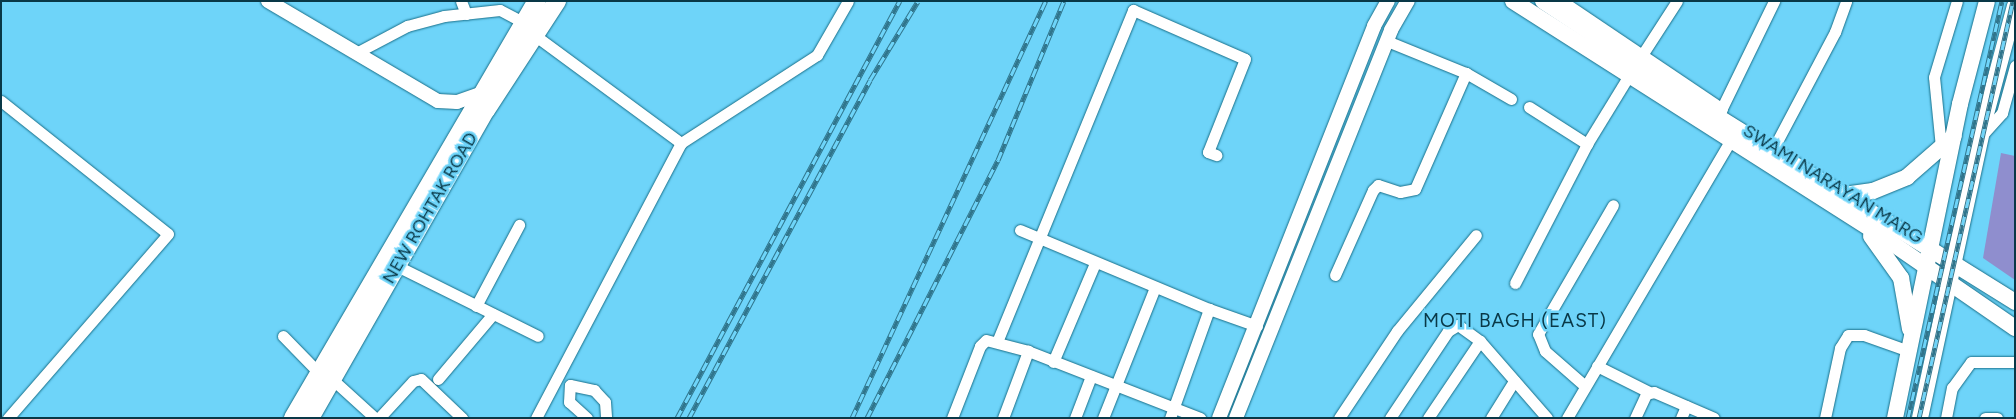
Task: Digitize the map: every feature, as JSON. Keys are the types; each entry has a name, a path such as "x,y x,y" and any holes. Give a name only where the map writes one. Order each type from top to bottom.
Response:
{"main road":[{"name":"NEW ROHTAK ROAD","path":"293,418 326,376 397,266 528,28 537,1"},
{"name":"NEW ROHTAK ROAD","path":"310,418 326,376 480,94 528,28 557,1"},
{"name":"SWAMI NARAYAN MARG","path":"1513,1 1729,143 1861,224 2015,328"},
{"name":"SWAMI NARAYAN MARG","path":"1543,1 1720,113 1772,151 1930,247 2015,302"},
{"path":"1895,418 1954,136 1987,1"},
{"path":"1920,418 1981,136 2015,6"},
{"path":"1844,195 1874,191 1907,177 1954,136"},
{"path":"1861,224 1901,278 1910,345"}],"street":[{"path":"268,1 438,101 457,102 480,94"},
{"path":"461,1 466,14"},
{"path":"536,418 681,143 817,55 848,1"},
{"path":"1219,418 1257,326 1374,26 1388,1"},
{"path":"1236,418 1387,41 1408,1"},
{"path":"1562,1 1642,55 1720,113 1774,1"},
{"path":"1642,55 1677,1"},
{"path":"1772,151 1836,32 1846,1"},
{"path":"1942,147 1934,77 1957,1"},
{"path":"356,53 418,21 500,10 528,28 681,143"},
{"path":"997,342 1133,10 1244,60 1208,152 1216,155"},
{"path":"1387,41 1466,73 1511,99"},
{"path":"1981,136 2002,114 2015,66"},
{"path":"1335,275 1378,184 1400,192 1415,189 1466,73"},
{"path":"1515,283 1587,144 1628,77"},
{"path":"1,101 168,234 8,418"},
{"path":"1529,107 1587,144"},
{"path":"1566,418 1729,143"},
{"path":"1585,386 1545,351 1538,334 1613,205"},
{"path":"476,306 519,225"},
{"path":"1020,230 1209,309 1257,326"},
{"path":"1339,418 1398,331 1476,235"},
{"path":"1054,362 1095,262"},
{"path":"397,266 538,336"},
{"path":"1103,418 1155,287"},
{"path":"1172,412 1209,309"},
{"path":"438,379 493,314"},
{"path":"1390,418 1452,327 1462,325 1480,341 1546,418"},
{"path":"1825,418 1840,348 1848,335 1864,335 1910,345"},
{"path":"282,336 326,376 377,418 413,381 421,379 462,418"},
{"path":"952,418 980,346 986,340 1028,351 1115,385 1172,412 1200,418"},
{"path":"1428,418 1480,341"},
{"path":"1003,418 1028,351"},
{"path":"1946,418 1952,388 1971,362 2015,362"},
{"path":"1597,366 1649,392 1714,418"},
{"path":"1075,418 1091,376"},
{"path":"1491,418 1514,381"},
{"path":"587,418 569,402 570,385 594,390 605,402 606,418"},
{"path":"1635,418 1649,392"},
{"path":"1681,418 1686,406"},
{"path":"1985,418 1997,418"}],"shaded area":[{"path":"2001,153 2015,156 2015,280 1983,258"}],"railway":[{"path":"677,418 900,1"},
{"path":"689,418 870,80 918,1"},
{"path":"852,418 1046,1"},
{"path":"867,418 998,160 1064,1"},
{"path":"1908,418 2002,1"},
{"path":"1919,418 2013,1"}],"district":[{"name":"MOTI BAGH (EAST)","path":"1515,321"}]}
